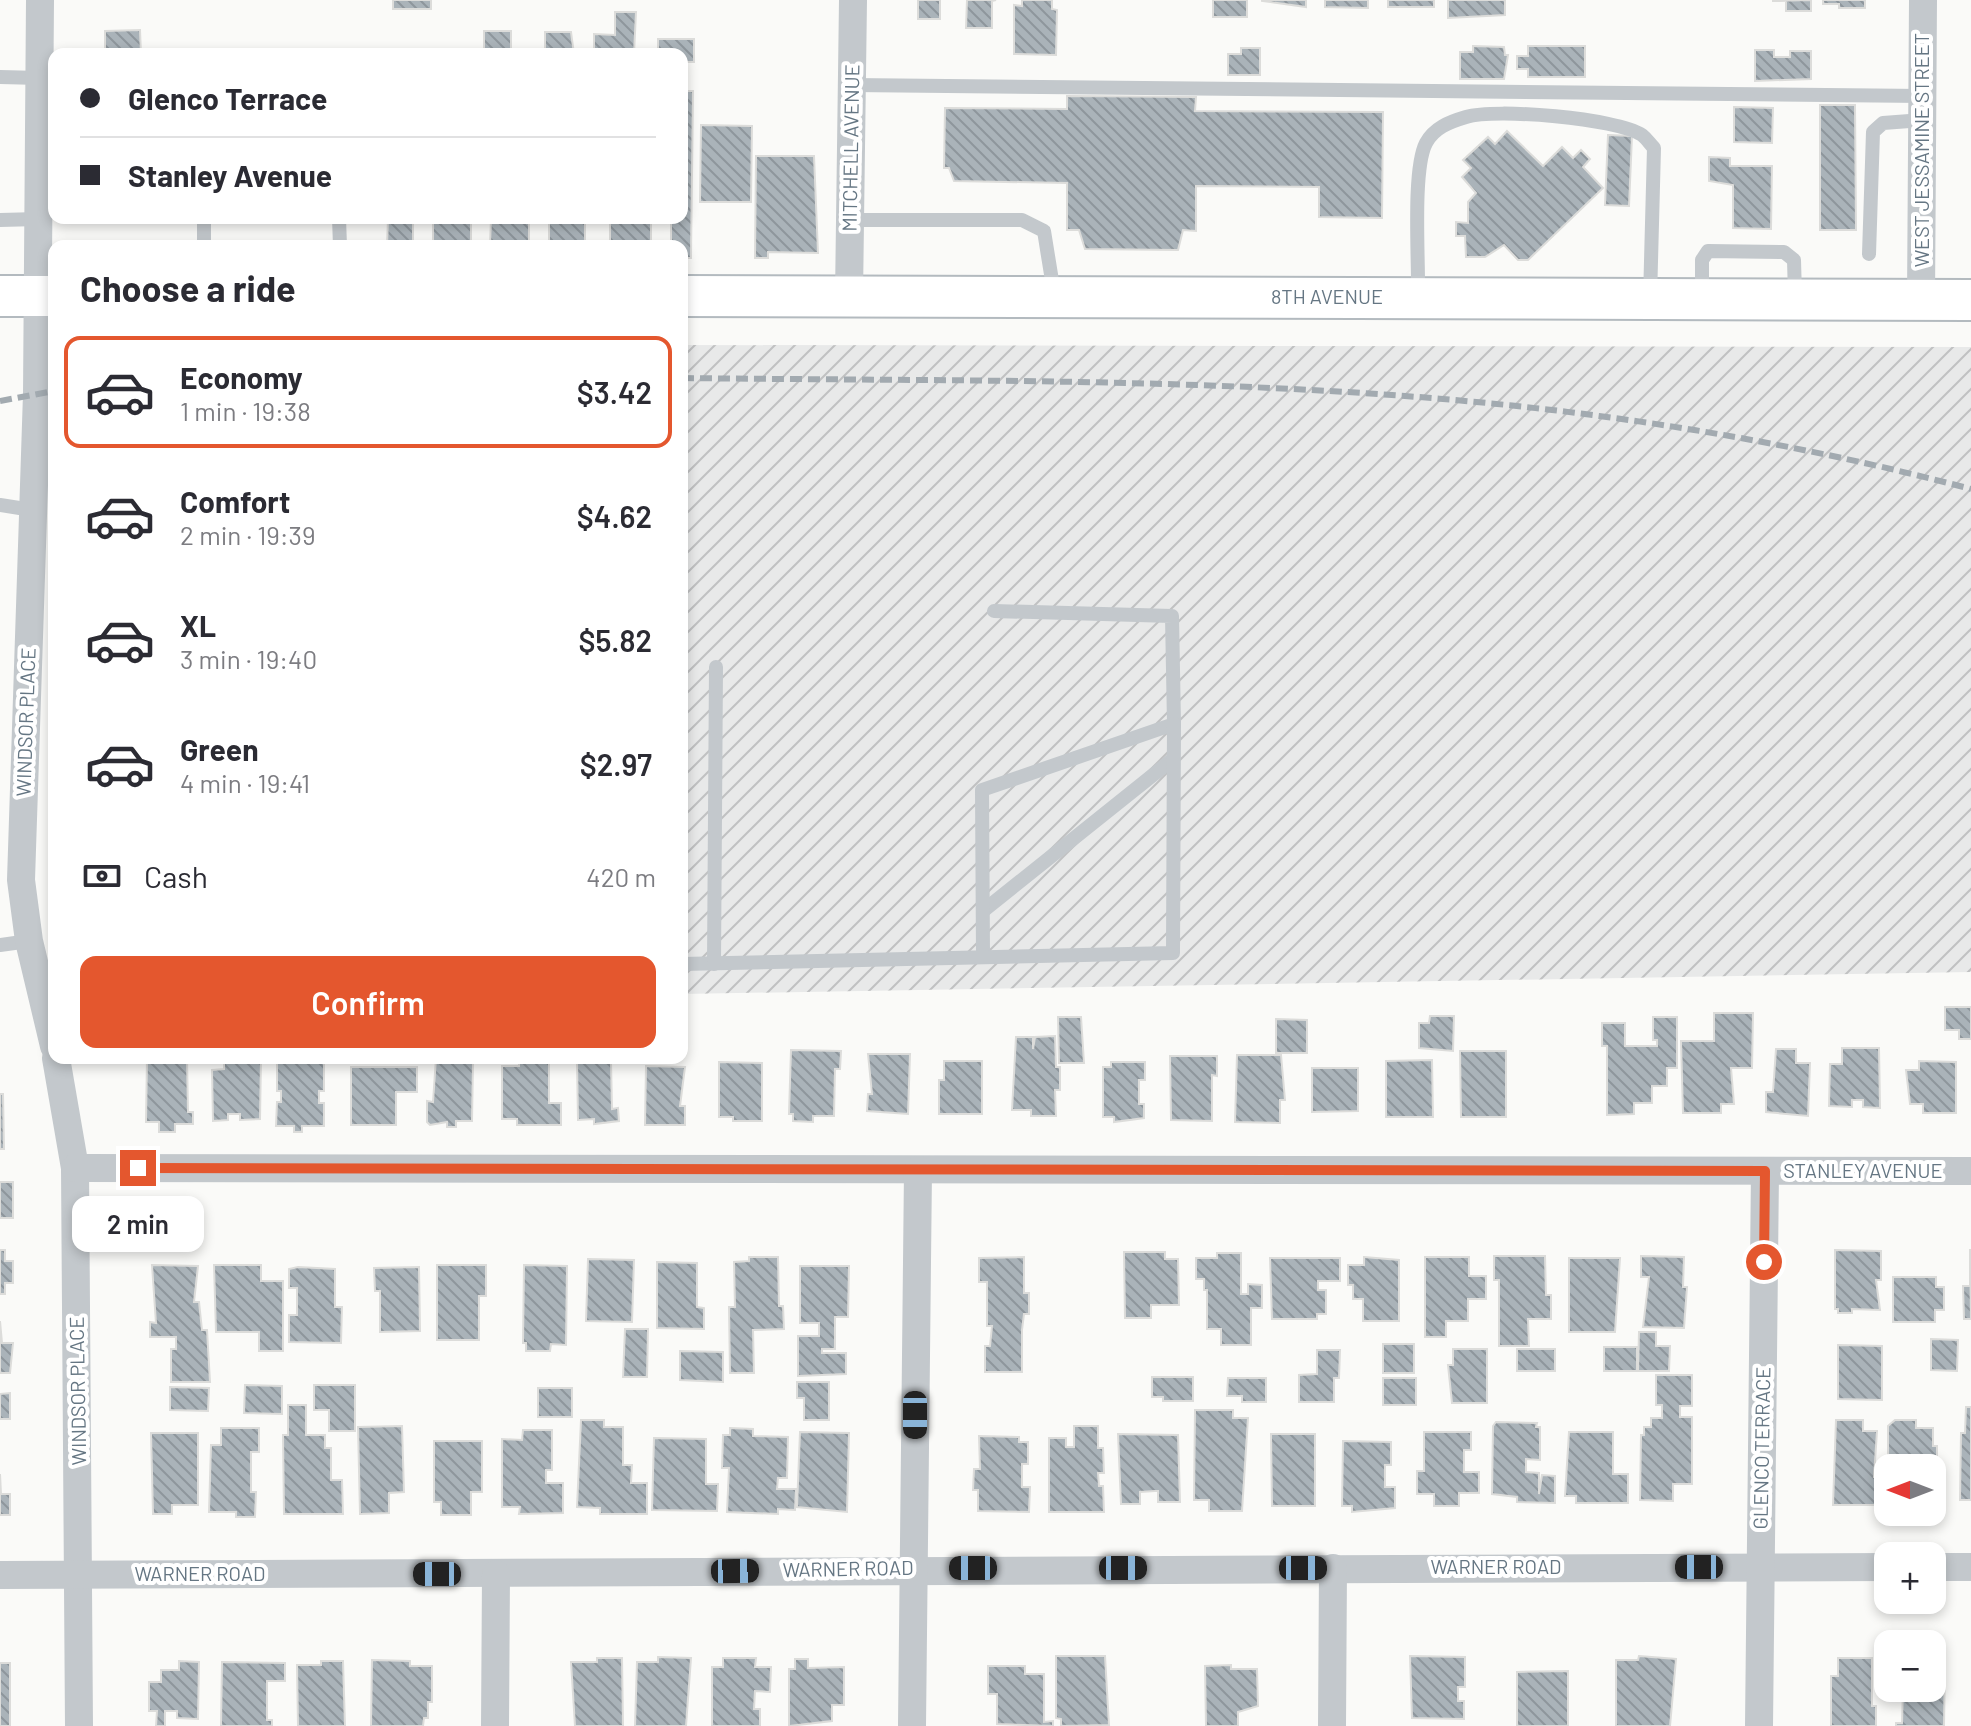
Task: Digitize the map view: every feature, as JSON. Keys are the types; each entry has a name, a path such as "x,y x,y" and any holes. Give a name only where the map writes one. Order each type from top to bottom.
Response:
{"main road":[{"name":"8TH AVENUE","path":"688,296 1971,300"}],"street":[{"name":"WINDSOR PLACE","path":"40,0 44,214 31,296 37,394 21,880 29,941 47,987"},
{"name":"MITCHELL AVENUE","path":"849,296 853,0"},
{"name":"WEST JESSAMINE STREET","path":"1921,300 1923,0"},
{"name":"WINDSOR PLACE","path":"57,1064 75,1168 79,1726"},
{"name":"STANLEY AVENUE","path":"75,1168 1971,1171"},
{"path":"912,1726 918,1170"},
{"name":"GLENCO TERRACE","path":"1759,1726 1765,1171"},
{"name":"WARNER ROAD","path":"0,1575 496,1574 914,1568 1874,1567"},
{"path":"1946,1567 1971,1567"},
{"path":"1332,1726 1333,1568"},
{"path":"495,1726 496,1574"}],"lane":[{"path":"0,77 40,78"},
{"path":"852,85 1923,108"},
{"path":"1869,254 1873,132 1883,123 1923,108"},
{"path":"1418,298 1419,187 1424,147 1434,130 1467,116 1504,114 1616,125 1643,136 1654,148 1650,299"},
{"path":"0,220 44,214"},
{"path":"849,220 1022,220 1034,224 1044,231 1054,296"},
{"path":"0,505 32,510"},
{"path":"688,964 1173,953 1172,616 994,611"},
{"path":"714,964 716,667"},
{"path":"983,955 982,790 1174,724"},
{"path":"983,911 1173,759"},
{"path":"0,945 29,941"}],"shaded area":[{"path":"688,345 1971,347 1971,972 688,994"}],"building":[{"path":"393,0 431,0 431,9 393,9"},
{"path":"918,0 940,0 940,19 918,19"},
{"path":"967,0 996,0 992,1 992,28 966,28"},
{"path":"1022,0 1052,0 1052,9 1057,10 1056,55 1014,54 1014,5 1022,6"},
{"path":"1213,0 1247,0 1247,17 1213,17"},
{"path":"1262,0 1306,0 1306,7 1262,1"},
{"path":"1325,0 1368,0 1368,8 1325,7"},
{"path":"1388,0 1434,0 1434,7 1388,7"},
{"path":"1448,0 1505,0 1505,15 1448,18"},
{"path":"1811,0 1811,11 1786,11 1786,1 1772,1"},
{"path":"1823,0 1865,0 1865,8 1839,8 1839,4 1823,4"},
{"path":"615,12 636,12 634,48 594,48 594,34 615,35"},
{"path":"140,30 141,48 105,48 105,31"},
{"path":"484,31 511,31 511,48 484,48"},
{"path":"545,32 571,32 573,48 545,48"},
{"path":"658,39 694,39 694,62 688,62 688,48 658,48"},
{"path":"1473,46 1504,47 1505,55 1508,55 1504,79 1460,79 1460,52 1473,52"},
{"path":"1528,46 1585,46 1585,77 1528,77 1528,69 1517,69 1517,56 1528,56"},
{"path":"1241,48 1260,48 1260,75 1228,75 1228,54 1241,54"},
{"path":"1755,50 1774,50 1774,57 1790,57 1790,51 1811,51 1811,79 1755,81"},
{"path":"688,91 693,91 691,258 688,258 688,240 671,240 671,224 688,224"},
{"path":"1067,96 1196,97 1195,111 1383,112 1382,218 1319,217 1319,187 1196,186 1196,231 1183,230 1178,250 1085,249 1079,230 1067,230 1067,183 954,181 949,168 944,168 945,108 1067,109"},
{"path":"1820,105 1855,105 1856,230 1820,230"},
{"path":"1734,107 1773,108 1772,143 1734,142"},
{"path":"701,125 752,126 751,202 700,202"},
{"path":"1507,131 1543,166 1562,147 1573,158 1581,150 1590,159 1583,167 1603,188 1528,260 1518,260 1504,245 1485,257 1466,257 1465,236 1456,236 1456,222 1468,223 1468,202 1476,193 1462,177 1471,168 1463,160 1488,137 1495,144"},
{"path":"1608,135 1632,136 1629,206 1605,205"},
{"path":"756,156 814,156 818,253 768,252 768,258 755,258"},
{"path":"1709,157 1730,158 1730,166 1772,166 1771,229 1733,228 1733,185 1709,181"},
{"path":"388,224 413,224 413,240 387,240"},
{"path":"433,224 471,224 471,240 433,240"},
{"path":"491,224 529,224 529,240 490,240"},
{"path":"549,224 585,224 585,240 549,240"},
{"path":"610,224 651,224 651,240 610,240"},
{"path":"1945,1007 1971,1007 1971,1039 1959,1039 1959,1030 1945,1030"},
{"path":"1714,1013 1753,1013 1752,1068 1731,1068 1734,1104 1721,1104 1721,1113 1683,1113 1681,1041 1714,1041"},
{"path":"1430,1016 1454,1016 1453,1051 1419,1048 1419,1023 1429,1023"},
{"path":"1058,1017 1081,1017 1084,1063 1059,1063"},
{"path":"1653,1017 1677,1017 1677,1068 1667,1068 1667,1086 1652,1086 1652,1103 1634,1103 1634,1114 1607,1115 1607,1046 1602,1046 1602,1023 1625,1023 1625,1046 1657,1046 1657,1040 1653,1040"},
{"path":"1276,1019 1307,1020 1307,1053 1276,1053"},
{"path":"1055,1036 1056,1067 1060,1067 1060,1090 1055,1090 1056,1116 1031,1116 1031,1110 1012,1110 1016,1037 1033,1037 1033,1049 1035,1037"},
{"path":"1842,1048 1879,1048 1880,1108 1863,1107 1863,1100 1852,1100 1852,1107 1829,1106 1830,1064 1842,1064"},
{"path":"1776,1049 1796,1049 1796,1063 1810,1063 1808,1116 1766,1112 1766,1092 1773,1092"},
{"path":"791,1050 841,1051 840,1069 835,1069 834,1116 813,1116 813,1122 793,1121 793,1114 789,1114"},
{"path":"1460,1051 1506,1051 1506,1117 1461,1117"},
{"path":"868,1054 910,1054 908,1114 867,1111 868,1094 872,1094"},
{"path":"1237,1055 1281,1055 1285,1100 1280,1100 1280,1123 1235,1122"},
{"path":"1170,1056 1217,1056 1217,1076 1212,1075 1212,1121 1171,1120"},
{"path":"1432,1060 1433,1117 1386,1117 1386,1061"},
{"path":"944,1061 982,1061 982,1114 939,1114 939,1080 944,1080"},
{"path":"1919,1061 1956,1062 1956,1113 1923,1113 1923,1104 1910,1104 1906,1070 1919,1070"},
{"path":"719,1062 762,1063 762,1121 733,1121 733,1117 719,1117"},
{"path":"1111,1062 1145,1062 1145,1080 1139,1080 1139,1104 1144,1104 1144,1118 1114,1122 1114,1117 1103,1117 1103,1067 1111,1067"},
{"path":"147,1064 187,1064 188,1112 193,1112 193,1124 175,1124 175,1132 159,1132 159,1122 146,1122"},
{"path":"224,1064 261,1064 260,1119 240,1120 240,1114 228,1114 228,1120 213,1121 212,1070 224,1069"},
{"path":"277,1064 324,1064 324,1091 319,1091 319,1103 324,1103 324,1126 302,1126 302,1132 294,1132 294,1126 276,1126 277,1102 281,1102 281,1091 277,1091"},
{"path":"436,1064 473,1064 472,1121 456,1121 456,1127 447,1127 447,1122 430,1125 427,1122 427,1101 433,1102"},
{"path":"549,1064 549,1103 561,1103 561,1125 517,1125 517,1119 502,1119 502,1066"},
{"path":"577,1064 611,1064 612,1109 618,1108 619,1121 594,1124 594,1119 578,1120"},
{"path":"646,1066 685,1067 680,1106 685,1106 685,1125 645,1125"},
{"path":"351,1067 417,1067 417,1092 396,1092 396,1125 351,1125"},
{"path":"1312,1068 1358,1068 1358,1111 1312,1112"},
{"path":"0,1094 3,1094 4,1149 0,1149"},
{"path":"0,1182 13,1182 13,1218 0,1218"},
{"path":"1970,1249 1971,1319 1964,1319 1963,1286 1970,1286"},
{"path":"0,1250 5,1250 5,1261 13,1261 13,1283 5,1283 5,1294 0,1294"},
{"path":"1835,1250 1881,1251 1881,1280 1876,1280 1880,1310 1852,1309 1852,1313 1838,1313 1835,1309"},
{"path":"1124,1252 1165,1252 1165,1259 1178,1259 1179,1305 1151,1305 1151,1318 1125,1318"},
{"path":"1217,1253 1241,1253 1241,1294 1248,1294 1248,1284 1262,1285 1262,1308 1251,1308 1251,1345 1221,1345 1221,1329 1207,1329 1207,1290 1204,1290 1204,1279 1196,1279 1196,1258 1217,1258"},
{"path":"1494,1256 1545,1256 1546,1295 1551,1295 1551,1319 1528,1319 1529,1346 1499,1346 1499,1280 1494,1280"},
{"path":"1641,1256 1684,1257 1683,1287 1687,1287 1684,1328 1643,1327 1649,1277 1641,1277"},
{"path":"749,1257 778,1257 779,1306 783,1306 784,1329 753,1330 754,1373 730,1373 729,1307 735,1307 734,1262 749,1261"},
{"path":"1024,1257 1024,1293 1029,1293 1029,1314 1024,1314 1022,1330 1022,1372 985,1372 985,1346 990,1346 992,1326 987,1326 987,1282 979,1282 979,1258"},
{"path":"1364,1257 1399,1260 1399,1321 1363,1321 1363,1299 1353,1299 1353,1285 1348,1285 1348,1265 1364,1265"},
{"path":"1425,1257 1469,1257 1469,1276 1486,1276 1486,1299 1468,1299 1468,1321 1446,1321 1446,1337 1425,1337"},
{"path":"1270,1258 1340,1258 1340,1281 1318,1281 1318,1290 1326,1290 1326,1314 1317,1314 1317,1319 1272,1319"},
{"path":"1569,1258 1620,1258 1615,1332 1569,1332"},
{"path":"588,1259 634,1260 632,1322 586,1321"},
{"path":"657,1262 697,1263 697,1307 704,1308 704,1329 657,1328"},
{"path":"152,1265 198,1266 194,1302 199,1302 202,1330 207,1330 210,1382 171,1382 171,1349 176,1349 176,1337 150,1337 150,1322 156,1323"},
{"path":"214,1265 261,1265 261,1281 283,1281 283,1351 259,1351 259,1332 216,1332"},
{"path":"437,1265 486,1265 486,1296 479,1296 479,1340 437,1340"},
{"path":"524,1265 567,1266 566,1345 551,1344 550,1351 526,1351 526,1343 523,1343"},
{"path":"800,1266 849,1266 848,1317 835,1317 835,1349 822,1349 822,1353 846,1353 846,1374 798,1376 798,1336 819,1336 819,1323 800,1323"},
{"path":"419,1267 420,1331 380,1332 380,1291 375,1291 374,1268"},
{"path":"289,1269 335,1269 335,1307 342,1307 341,1343 289,1342 289,1315 297,1315 297,1288 289,1288"},
{"path":"1893,1277 1936,1277 1936,1287 1944,1287 1944,1310 1935,1310 1935,1322 1893,1322"},
{"path":"0,1321 2,1343 13,1343 10,1373 0,1373"},
{"path":"625,1329 648,1329 647,1377 623,1377"},
{"path":"1639,1332 1656,1332 1656,1346 1670,1346 1669,1371 1638,1371"},
{"path":"1931,1339 1958,1340 1957,1371 1931,1370"},
{"path":"1383,1344 1414,1344 1414,1373 1383,1373"},
{"path":"1838,1345 1882,1346 1882,1400 1838,1399"},
{"path":"1604,1347 1637,1347 1637,1371 1604,1371"},
{"path":"1453,1349 1487,1349 1487,1403 1452,1403 1448,1365 1453,1365"},
{"path":"1517,1349 1555,1349 1555,1371 1517,1371"},
{"path":"1317,1350 1340,1350 1339,1378 1334,1378 1334,1402 1299,1402 1299,1375 1317,1374"},
{"path":"680,1351 723,1352 723,1382 680,1380"},
{"path":"1656,1375 1692,1375 1692,1406 1680,1406 1680,1417 1692,1417 1692,1484 1673,1484 1673,1501 1640,1500 1641,1435 1644,1435 1644,1427 1651,1427 1651,1418 1662,1418 1662,1405 1656,1405"},
{"path":"1152,1377 1193,1377 1193,1401 1163,1401 1163,1397 1152,1397"},
{"path":"1228,1378 1266,1378 1266,1402 1242,1402 1242,1396 1227,1396"},
{"path":"1383,1378 1416,1378 1416,1405 1383,1405"},
{"path":"797,1382 829,1382 829,1420 804,1420 804,1398 797,1398"},
{"path":"245,1385 282,1386 282,1414 244,1413"},
{"path":"314,1385 355,1385 355,1431 329,1431 329,1410 314,1410"},
{"path":"170,1387 209,1388 208,1411 170,1410"},
{"path":"538,1388 572,1388 572,1417 538,1417"},
{"path":"10,1393 10,1419 0,1419 0,1394"},
{"path":"288,1405 306,1405 306,1435 325,1435 325,1448 331,1448 331,1480 342,1480 343,1514 284,1514 283,1435 288,1435"},
{"path":"1966,1407 1971,1407 1971,1500 1960,1500 1961,1433 1965,1433"},
{"path":"1195,1410 1233,1410 1233,1418 1248,1418 1242,1511 1209,1511 1209,1500 1194,1500"},
{"path":"581,1420 604,1420 604,1427 623,1427 623,1465 632,1465 631,1483 647,1483 647,1514 600,1514 600,1508 577,1507"},
{"path":"1836,1420 1863,1420 1863,1431 1877,1431 1874,1505 1833,1505"},
{"path":"1895,1420 1916,1420 1916,1428 1933,1428 1933,1446 1937,1446 1937,1454 1888,1454 1888,1426"},
{"path":"1496,1422 1537,1423 1536,1427 1540,1427 1540,1460 1526,1459 1526,1472 1539,1473 1539,1494 1542,1475 1555,1476 1555,1503 1517,1502 1517,1497 1492,1494 1493,1426"},
{"path":"402,1426 404,1492 389,1493 389,1513 360,1514 358,1427"},
{"path":"1074,1426 1098,1426 1098,1448 1103,1448 1104,1473 1098,1473 1099,1486 1103,1486 1104,1512 1049,1512 1049,1438 1066,1438 1066,1447 1074,1447"},
{"path":"221,1428 259,1428 259,1452 251,1452 251,1492 256,1492 255,1517 236,1517 236,1512 209,1512 211,1445 221,1445"},
{"path":"730,1428 753,1429 753,1436 788,1437 787,1478 778,1478 777,1489 796,1489 795,1510 778,1509 778,1514 727,1512 729,1468 722,1468 723,1435 730,1435"},
{"path":"523,1430 552,1430 552,1470 546,1470 546,1483 563,1483 563,1513 519,1514 520,1507 502,1507 502,1439 522,1440"},
{"path":"800,1432 849,1433 847,1512 797,1507"},
{"path":"1424,1432 1471,1432 1471,1450 1464,1450 1464,1472 1479,1472 1479,1493 1459,1493 1459,1506 1434,1506 1434,1494 1417,1494 1417,1471 1424,1471"},
{"path":"1569,1432 1613,1432 1613,1474 1628,1474 1628,1503 1576,1503 1576,1496 1565,1496"},
{"path":"151,1433 198,1433 198,1505 172,1505 172,1514 153,1514"},
{"path":"1118,1434 1178,1435 1180,1502 1158,1502 1158,1491 1155,1491 1140,1492 1140,1504 1121,1504"},
{"path":"1271,1434 1315,1434 1315,1506 1272,1506"},
{"path":"979,1436 1019,1437 1019,1442 1028,1442 1028,1464 1022,1464 1022,1487 1030,1487 1029,1512 978,1511 978,1490 973,1490 974,1469 980,1469"},
{"path":"654,1438 706,1439 706,1484 718,1484 717,1511 652,1510"},
{"path":"434,1441 482,1441 482,1492 471,1492 471,1515 441,1515 441,1502 434,1502"},
{"path":"1343,1441 1391,1442 1391,1465 1385,1465 1385,1487 1395,1487 1395,1508 1352,1512 1352,1506 1342,1506"},
{"path":"0,1474 1,1494 10,1494 10,1515 0,1515"},
{"path":"1056,1656 1105,1656 1109,1725 1061,1726 1061,1719 1056,1718"},
{"path":"1410,1656 1465,1657 1465,1687 1458,1687 1458,1701 1464,1701 1464,1719 1412,1718"},
{"path":"1639,1656 1676,1659 1670,1726 1616,1726 1616,1660 1638,1660"},
{"path":"658,1657 691,1658 686,1726 635,1726 637,1662 658,1662"},
{"path":"597,1658 622,1658 623,1726 575,1726 571,1662 597,1662"},
{"path":"723,1658 756,1658 755,1667 771,1667 770,1692 755,1691 754,1709 760,1709 760,1726 712,1726 712,1667 723,1667"},
{"path":"1838,1658 1872,1658 1872,1706 1876,1706 1876,1726 1831,1726 1831,1676 1838,1676"},
{"path":"795,1659 808,1659 808,1668 844,1667 844,1705 832,1705 832,1721 789,1726 789,1669 795,1669"},
{"path":"372,1660 410,1661 410,1666 432,1666 432,1702 428,1702 428,1718 424,1718 423,1726 371,1726"},
{"path":"179,1661 199,1662 198,1719 177,1718 177,1711 165,1711 165,1726 156,1726 157,1711 149,1711 149,1682 161,1682 161,1670 179,1670"},
{"path":"321,1661 343,1661 345,1726 298,1726 297,1665 321,1665"},
{"path":"222,1662 285,1663 285,1681 267,1681 267,1720 272,1720 272,1726 221,1726"},
{"path":"0,1663 10,1663 10,1726 0,1726"},
{"path":"1231,1665 1231,1669 1257,1669 1258,1706 1238,1712 1238,1726 1206,1726 1205,1666"},
{"path":"988,1666 1025,1666 1025,1674 1044,1674 1044,1722 1053,1721 1053,1726 997,1724 997,1694 988,1694"},
{"path":"1568,1671 1568,1726 1517,1726 1517,1672"},
{"path":"1903,1702 1944,1702 1944,1726 1896,1726 1896,1723 1902,1723"}],"railway":[{"path":"688,378 1134,383 1315,390 1477,402 1690,429 1831,456 1971,489"},
{"path":"0,401 48,392"}],"route":[{"path":"138,1168 1765,1171 1764,1262"}]}
